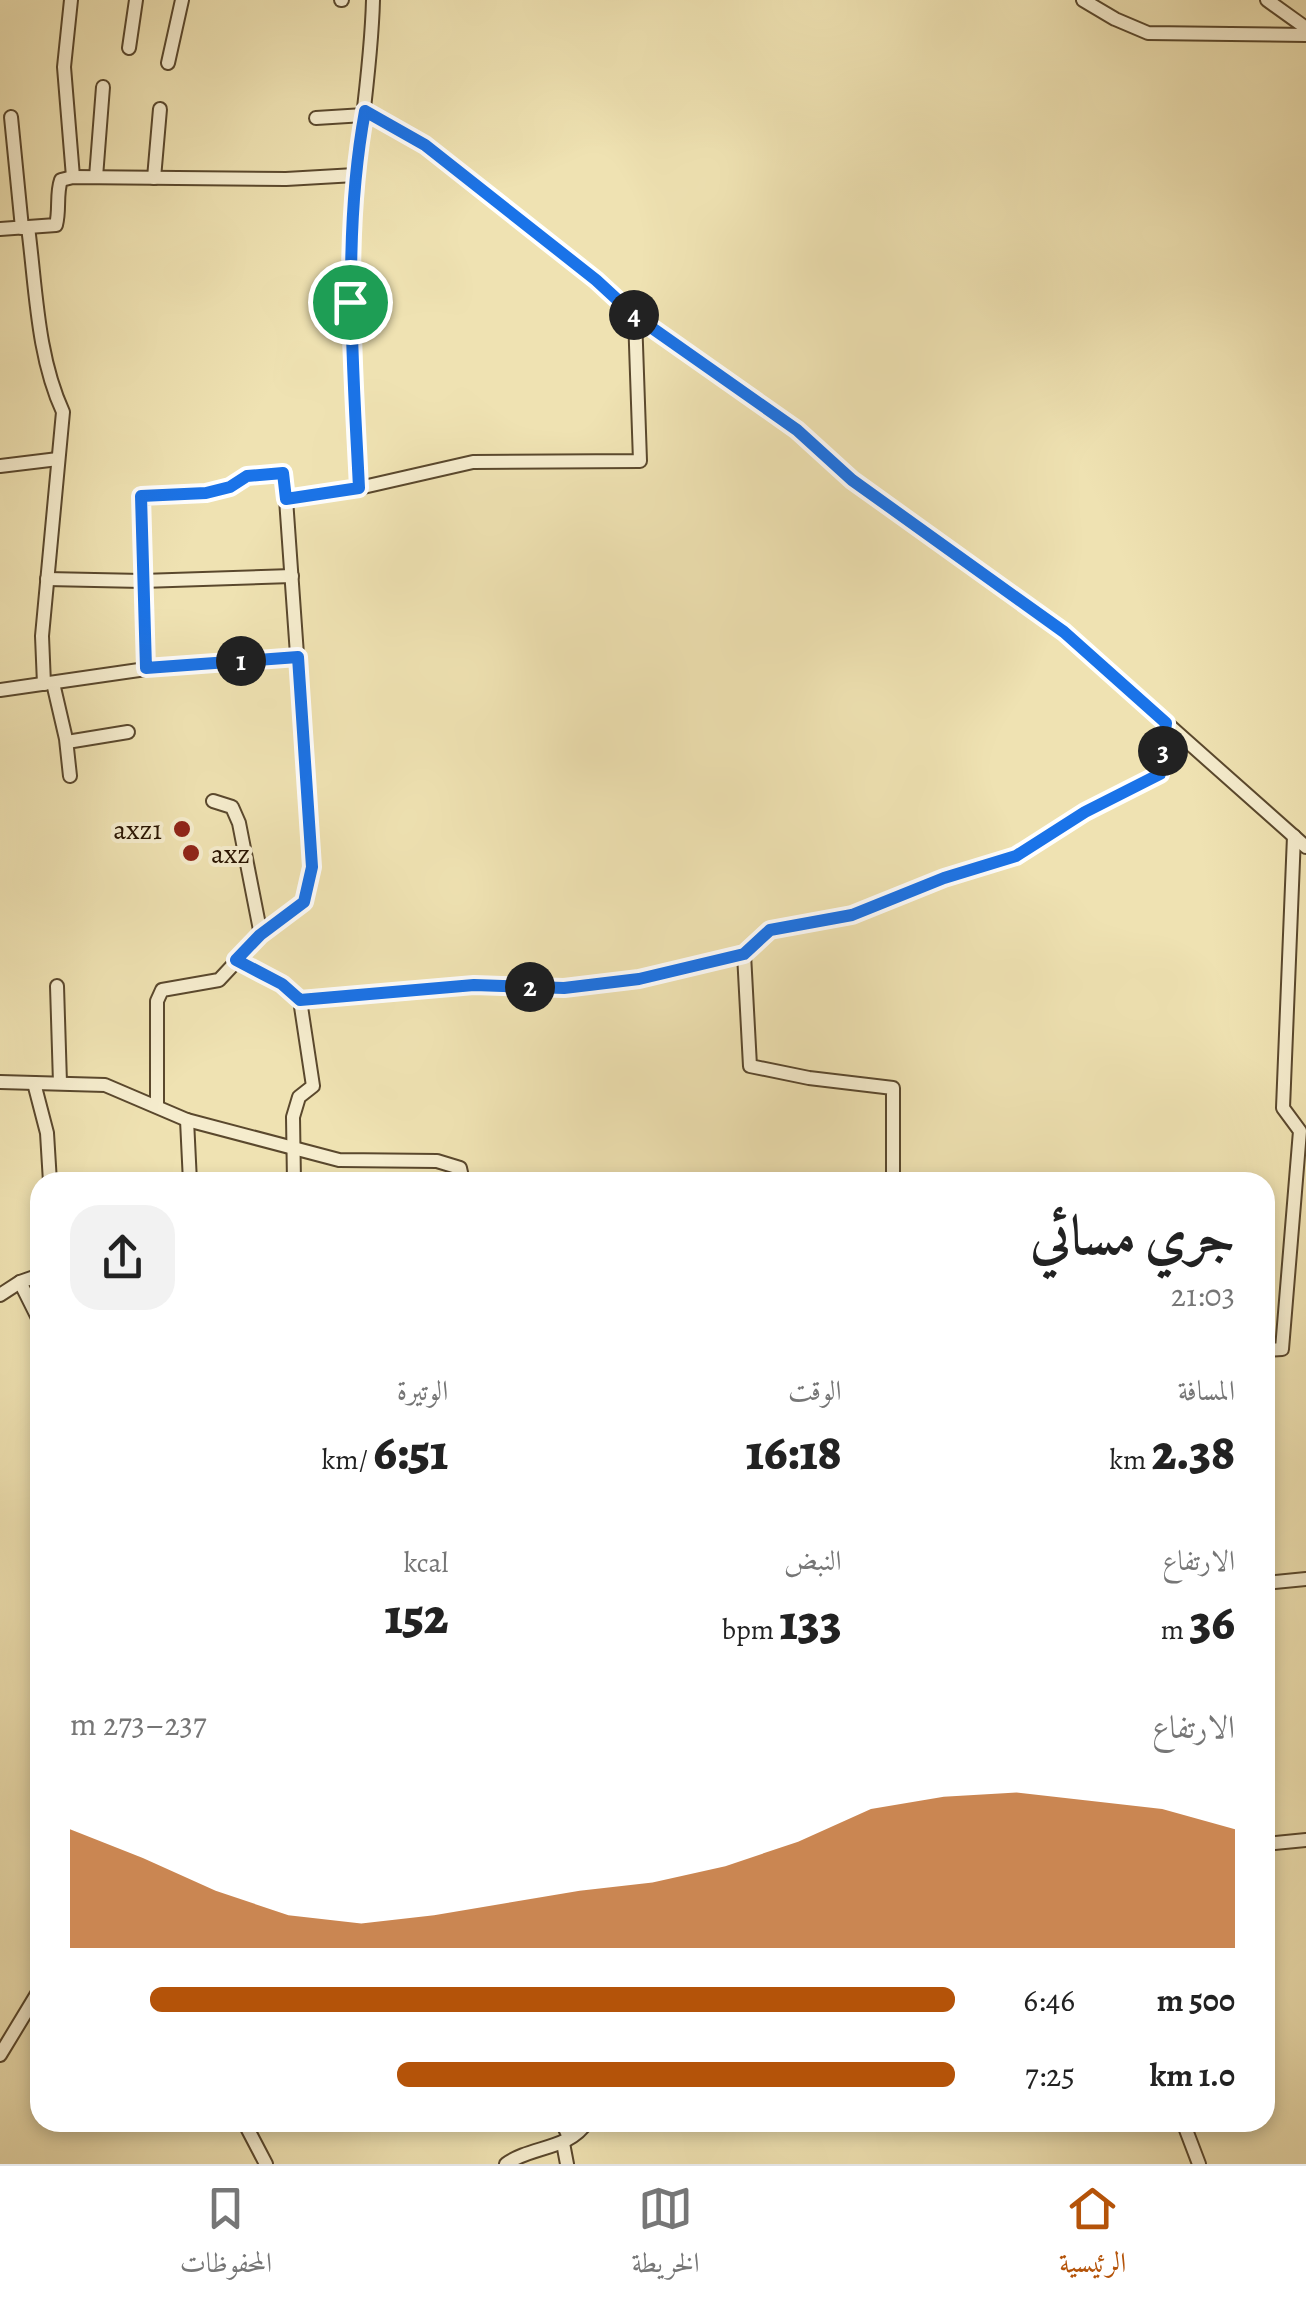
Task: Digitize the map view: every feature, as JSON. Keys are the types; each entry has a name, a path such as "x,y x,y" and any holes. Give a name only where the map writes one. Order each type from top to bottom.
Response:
{"street":[{"path":"71,0 64,67 73,177"},
{"path":"129,48 136,0"},
{"path":"168,63 182,0"},
{"path":"359,488 350,302 355,174 365,113 374,0"},
{"path":"1083,0 1148,33 1306,31"},
{"path":"1267,0 1306,31"},
{"path":"96,178 103,88"},
{"path":"154,178 160,109"},
{"path":"316,118 365,113 425,145 596,280 635,316 797,430 852,480 1064,632 1306,847"},
{"path":"11,117 43,344 63,412 42,636 48,683 67,742 70,776"},
{"path":"0,229 56,225 60,211 58,187 61,180 73,177 286,179 355,174"},
{"path":"286,499 491,460 571,464 640,461 635,316"},
{"path":"0,466 58,459"},
{"path":"146,668 141,496 206,493 230,487 247,476 283,473 312,867 304,902 260,935 219,980 162,990 156,1001 158,1106"},
{"path":"47,579 142,581 292,576"},
{"path":"0,690 146,668 298,657"},
{"path":"300,1000 474,985 564,988 639,979 744,954 770,930 852,915 944,878 1016,856 1085,812 1160,774 1166,723"},
{"path":"67,742 128,732"},
{"path":"213,801 232,807 239,824 260,935"},
{"path":"1275,1349 1282,1349 1300,1131 1283,1108 1294,836"},
{"path":"744,954 750,1066 893,1088 893,1172"},
{"path":"236,960 282,984 300,1000 313,1086 299,1096 292,1116 294,1172"},
{"path":"57,986 60,1084"},
{"path":"0,1082 105,1085 188,1120 339,1160 438,1161 460,1168 461,1172"},
{"path":"34,1082 47,1133 49,1172"},
{"path":"188,1120 190,1172"},
{"path":"0,1295 30,1278"},
{"path":"20,1282 30,1302"},
{"path":"1275,1581 1306,1579"},
{"path":"1275,1843 1306,1840"},
{"path":"0,2055 30,2006"},
{"path":"249,2132 266,2164"},
{"path":"563,2142 566,2132"},
{"path":"506,2164 581,2132"},
{"path":"1187,2132 1199,2164"},
{"path":"563,2142 567,2164"}],"place":[{"name":"axz1","path":"182,829"},
{"name":"axz","path":"191,853"}],"route":[{"path":"365,111 425,145 596,280 635,316 797,430 852,480 1064,632 1166,723 1160,774 1085,812 1016,856 944,878 852,915 770,930 744,954 639,979 564,988 474,985 300,1000 282,984 236,960 260,935 304,902 312,867 298,657 146,668 141,496 206,493 230,487 247,476 283,473 286,499 359,488 350,302 355,174 365,111"}]}
